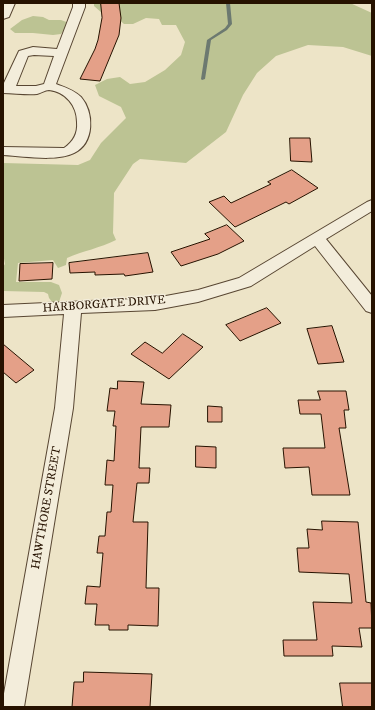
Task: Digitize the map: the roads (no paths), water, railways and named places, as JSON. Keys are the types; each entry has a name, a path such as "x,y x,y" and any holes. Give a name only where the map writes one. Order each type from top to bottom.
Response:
{"street":[{"path":"3,16 5,15 9,3"},
{"path":"49,86 79,3"},
{"path":"3,150 56,152 68,151 76,146 84,132 84,119 78,101 66,93 49,86 37,90 6,89 23,54 33,51 62,53"},
{"name":"HARBORGATE DRIVE","path":"3,311 155,304 198,296 245,282 372,204"},
{"path":"317,238 372,307"},
{"name":"HAWTHORE STREET","path":"12,707 64,408 73,308"}],"waterway":[{"path":"203,79 209,40 226,29 230,24 228,3"}]}
